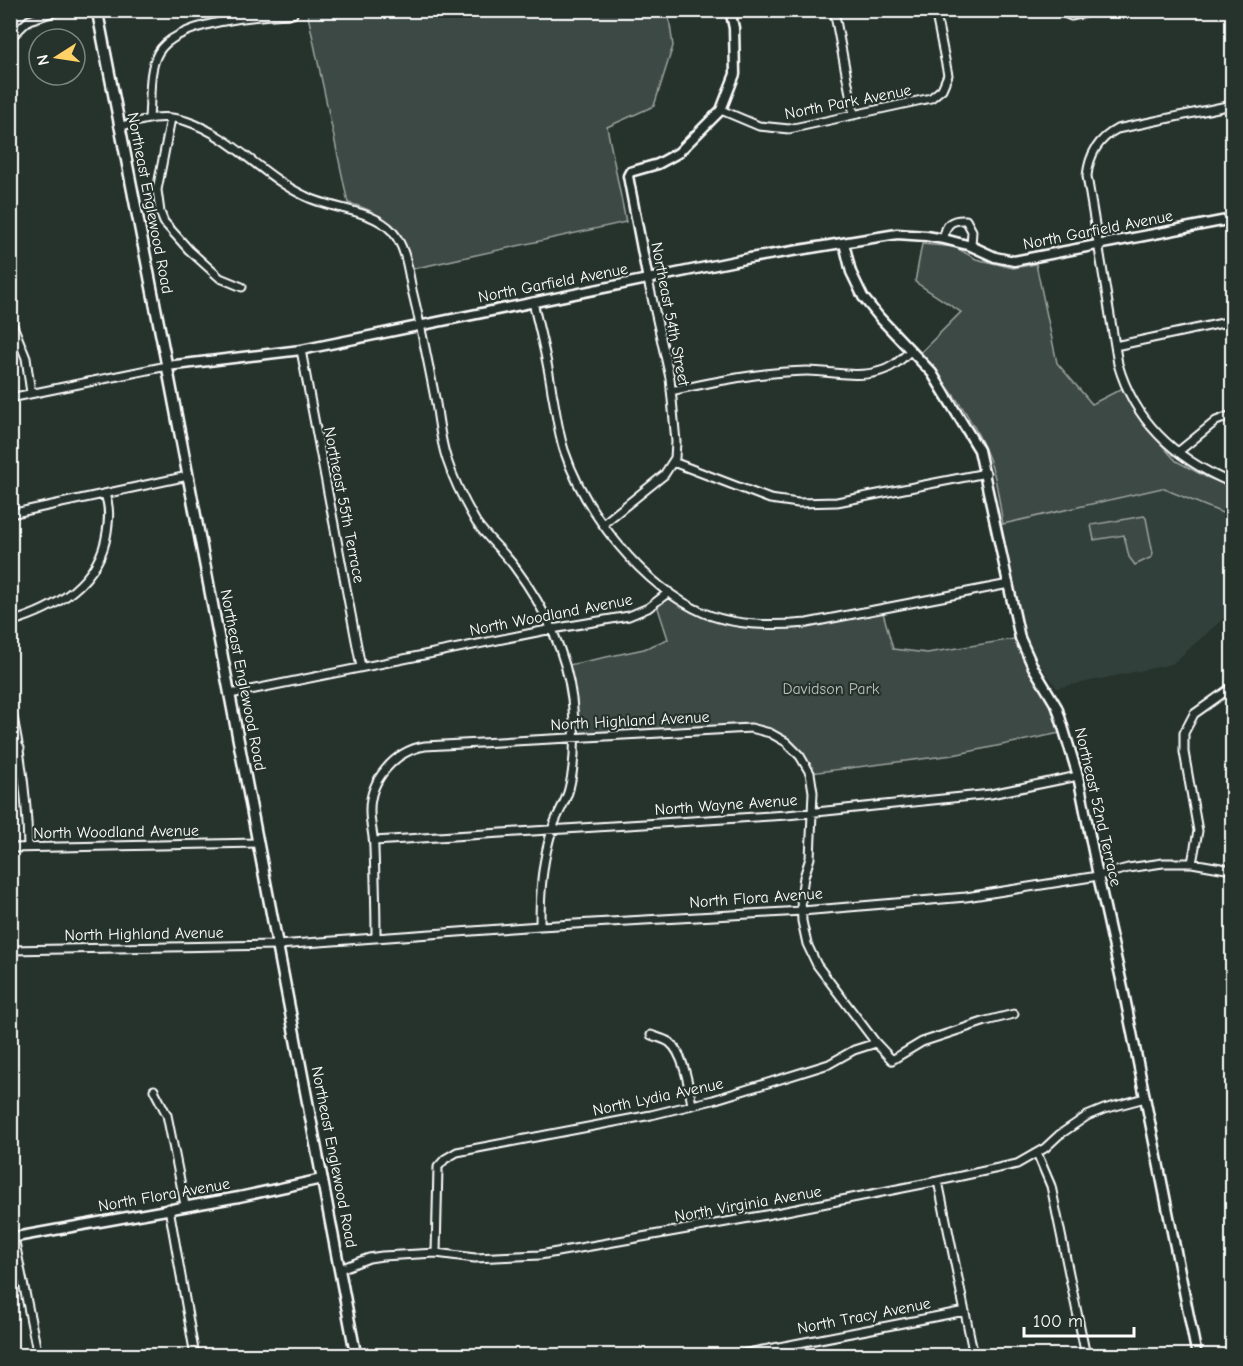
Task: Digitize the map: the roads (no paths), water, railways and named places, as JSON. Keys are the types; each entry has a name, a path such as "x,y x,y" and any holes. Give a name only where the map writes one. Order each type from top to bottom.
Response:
{"main road":[{"name":"Northeast Englewood Road","path":"97,10 356,1356"}],"street":[{"path":"10,38 29,20 61,10"},
{"path":"721,110 735,74 734,28 730,10"},
{"path":"834,10 854,115"},
{"name":"North Park Avenue","path":"721,110 759,126 779,129 931,98 944,86 948,75 935,10"},
{"path":"1057,10 1066,15 1099,10"},
{"path":"149,117 154,63 158,53 171,39 186,32 232,20 293,14"},
{"path":"1233,105 1117,129 1103,137 1094,149 1087,176 1118,364 1131,399 1147,422 1178,452 1198,467 1233,483"},
{"name":"Northeast 54th Street","path":"673,462 676,447 666,356 648,280 628,176 630,172 658,164 678,153 721,110"},
{"path":"119,127 149,117 185,121 216,135 279,181 307,197 333,207 371,216 383,224 401,247 420,325 443,447 453,476 477,523 521,575 537,599 552,628 569,684 574,738 569,790 551,831 540,886 540,926"},
{"path":"171,118 158,179 158,201 164,222 189,250 220,278 242,287"},
{"name":"North Garfield Avenue","path":"167,366 301,350 750,258 897,234 944,239 971,246 995,257 1014,261 1233,219"},
{"path":"944,239 945,229 949,223 966,220 972,231 971,246"},
{"name":"Northeast 52nd Terrace","path":"844,243 851,272 863,297 932,373 980,450 1020,638 1033,667 1057,707 1078,776 1197,1356"},
{"path":"533,302 553,393 556,418 565,452 582,490 603,524 638,566 669,592 696,609 742,622 789,625 1009,584"},
{"path":"10,318 26,358 31,393"},
{"path":"1115,346 1233,321"},
{"name":"Northeast 55th Terrace","path":"301,350 361,667"},
{"path":"671,391 738,376 808,371 874,373 897,363 911,350"},
{"path":"10,398 167,366"},
{"path":"1178,452 1216,421 1233,415"},
{"path":"603,524 664,475 673,462 770,499 798,503 837,502 986,473"},
{"path":"10,514 188,476"},
{"path":"10,622 57,603 86,580 100,556 107,535 109,513 105,495"},
{"name":"North Woodland Avenue","path":"230,694 552,628 628,616 648,608 669,592"},
{"path":"1192,863 1198,840 1197,822 1184,752 1184,733 1194,714 1233,687"},
{"path":"10,703 27,796 28,848"},
{"name":"North Highland Avenue","path":"374,841 369,811 372,795 379,777 396,759 409,750 425,746 741,728 770,733 794,748 806,764 812,783 810,858 802,887 803,930 812,957 876,1043 892,1060 922,1042 1014,1014"},
{"path":"10,749 20,748"},
{"name":"North Wayne Avenue","path":"374,841 811,813 991,794 1078,776"},
{"path":"374,841 376,937"},
{"name":"North Woodland Avenue","path":"10,848 258,843"},
{"name":"North Flora Avenue","path":"278,945 540,926 802,911 966,897 1163,863 1192,863 1233,870"},
{"name":"North Highland Avenue","path":"10,950 278,945"},
{"path":"651,1035 670,1042 679,1057 687,1074 692,1106"},
{"name":"North Lydia Avenue","path":"436,1253 437,1172 442,1161 457,1152 692,1106 795,1076 829,1064 854,1050 876,1043"},
{"path":"154,1090 167,1115 185,1205"},
{"name":"North Virginia Avenue","path":"340,1269 369,1258 436,1253 475,1258 540,1255 938,1181 1017,1164 1037,1153 1059,1134 1087,1116 1144,1098"},
{"path":"1037,1153 1051,1186 1086,1356"},
{"name":"North Flora Avenue","path":"12,1238 239,1197 322,1179"},
{"path":"938,1181 974,1356"},
{"path":"169,1208 195,1356"},
{"path":"12,1238 38,1356"},
{"name":"North Tracy Avenue","path":"732,1356 965,1311"}],"park label":[{"name":"Davidson Park","path":"831,689"}]}
